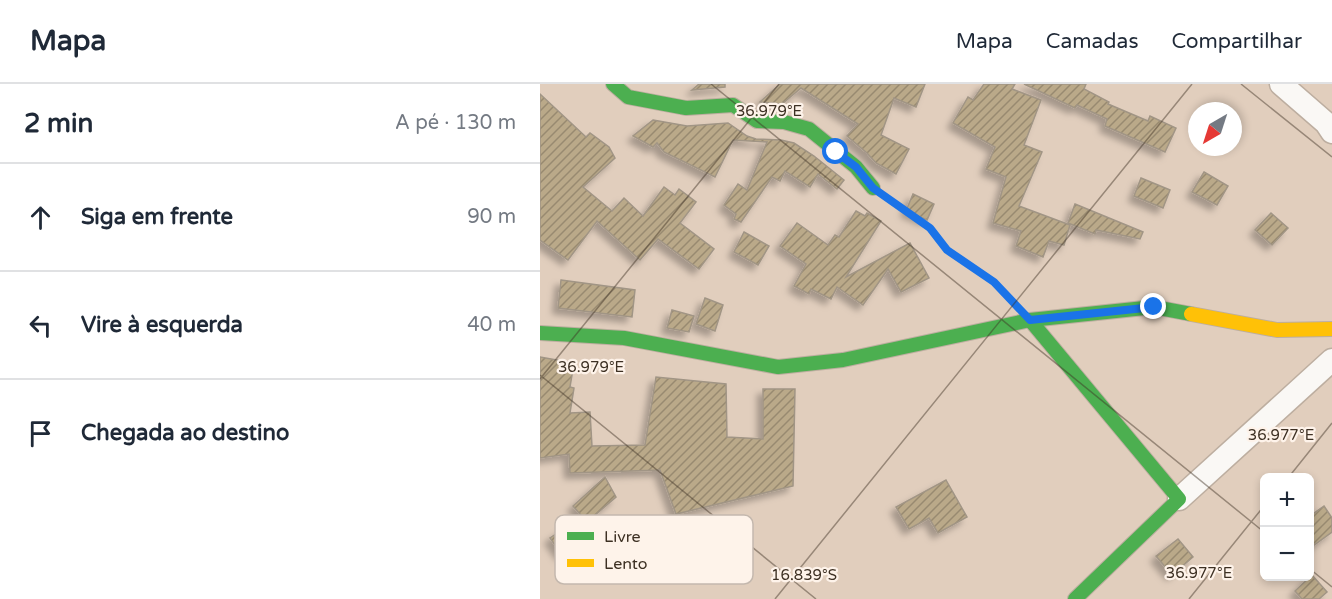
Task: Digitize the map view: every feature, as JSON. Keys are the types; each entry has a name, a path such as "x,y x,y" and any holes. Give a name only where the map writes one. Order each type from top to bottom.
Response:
{"street":[{"path":"613,84 628,97 686,108 733,105 757,120 784,122 809,129 856,167 873,188"},
{"path":"1281,84 1326,123 1332,132"},
{"path":"540,333 624,338 778,367 843,360 1030,320 1154,307 1277,330 1332,329"},
{"path":"1030,320 1179,500"},
{"path":"1075,599 1332,360"}],"path":[{"path":"873,188 930,228 947,250 994,282 1030,320"}],"building":[{"path":"699,84 725,84 725,87 692,90"},
{"path":"780,84 925,84 916,107 894,98 881,135 909,149 896,174 876,163 847,136 858,124 801,88 782,104 760,102"},
{"path":"984,84 1015,84 1012,89 1041,100 1024,145 1042,152 1019,206 1070,225 1064,245 1049,241 1043,257 1016,246 1021,231 993,223 1006,177 986,169 995,147 953,123 968,97 973,100"},
{"path":"1024,84 1086,84 1084,89 1109,102 1108,104 1148,121 1150,116 1176,128 1165,152 1105,126 1107,119 1077,105 1075,108"},
{"path":"540,94 586,137 590,133 609,147 615,158 583,187 612,211 624,198 643,216 664,187 675,195 679,189 696,202 680,223 714,249 699,269 658,239 640,260 597,221 568,260 540,240"},
{"path":"653,120 687,126 728,123 747,136 756,139 794,143 844,180 837,189 818,174 810,187 785,171 780,181 772,177 741,222 734,219 736,214 724,205 738,184 747,190 767,142 733,140 715,177 664,152 657,143 653,147 633,136"},
{"path":"1204,172 1228,186 1217,205 1192,192"},
{"path":"1141,178 1170,190 1163,208 1134,196"},
{"path":"913,194 934,204 927,220 906,211"},
{"path":"1075,204 1143,232 1140,239 1096,230 1095,234 1068,223"},
{"path":"856,211 865,216 867,213 881,221 846,277 910,243 929,278 901,292 888,269 863,305 837,287 831,299 811,289 809,294 794,286 806,264 780,246 797,223 828,245 835,235 839,237"},
{"path":"1271,213 1288,228 1272,245 1255,230"},
{"path":"744,232 769,246 758,265 734,252"},
{"path":"561,280 635,290 632,317 558,308"},
{"path":"705,298 723,305 715,331 696,324"},
{"path":"672,310 694,316 689,332 667,328"},
{"path":"540,357 574,363 570,387 574,388 570,413 590,412 592,446 645,445 656,377 726,384 727,437 763,439 763,389 795,389 793,486 676,514 660,470 570,473 569,454 540,458"},
{"path":"605,477 616,497 595,515 581,515 573,506"},
{"path":"946,480 967,517 938,533 929,518 909,529 896,507"},
{"path":"1324,506 1332,518 1332,532 1314,545 1314,527 1314,513"},
{"path":"555,535 555,545 550,538"},
{"path":"1178,539 1193,557 1172,575 1156,556"},
{"path":"1314,577 1327,592 1319,599 1302,599 1295,591 1306,581 1314,581"}],"traffic: fast":[{"path":"613,84 628,97 686,108 733,105 757,121 784,122 809,129 856,167 873,188"},
{"path":"540,333 624,338 778,367 843,360 1030,320 1154,307 1191,314"},
{"path":"1030,320 1179,499 1075,599"}],"traffic: slow":[{"path":"1191,314 1277,330 1332,329"}],"route":[{"path":"836,152 856,167 873,188 930,228 947,250 994,282 1030,320 1154,307"}]}
